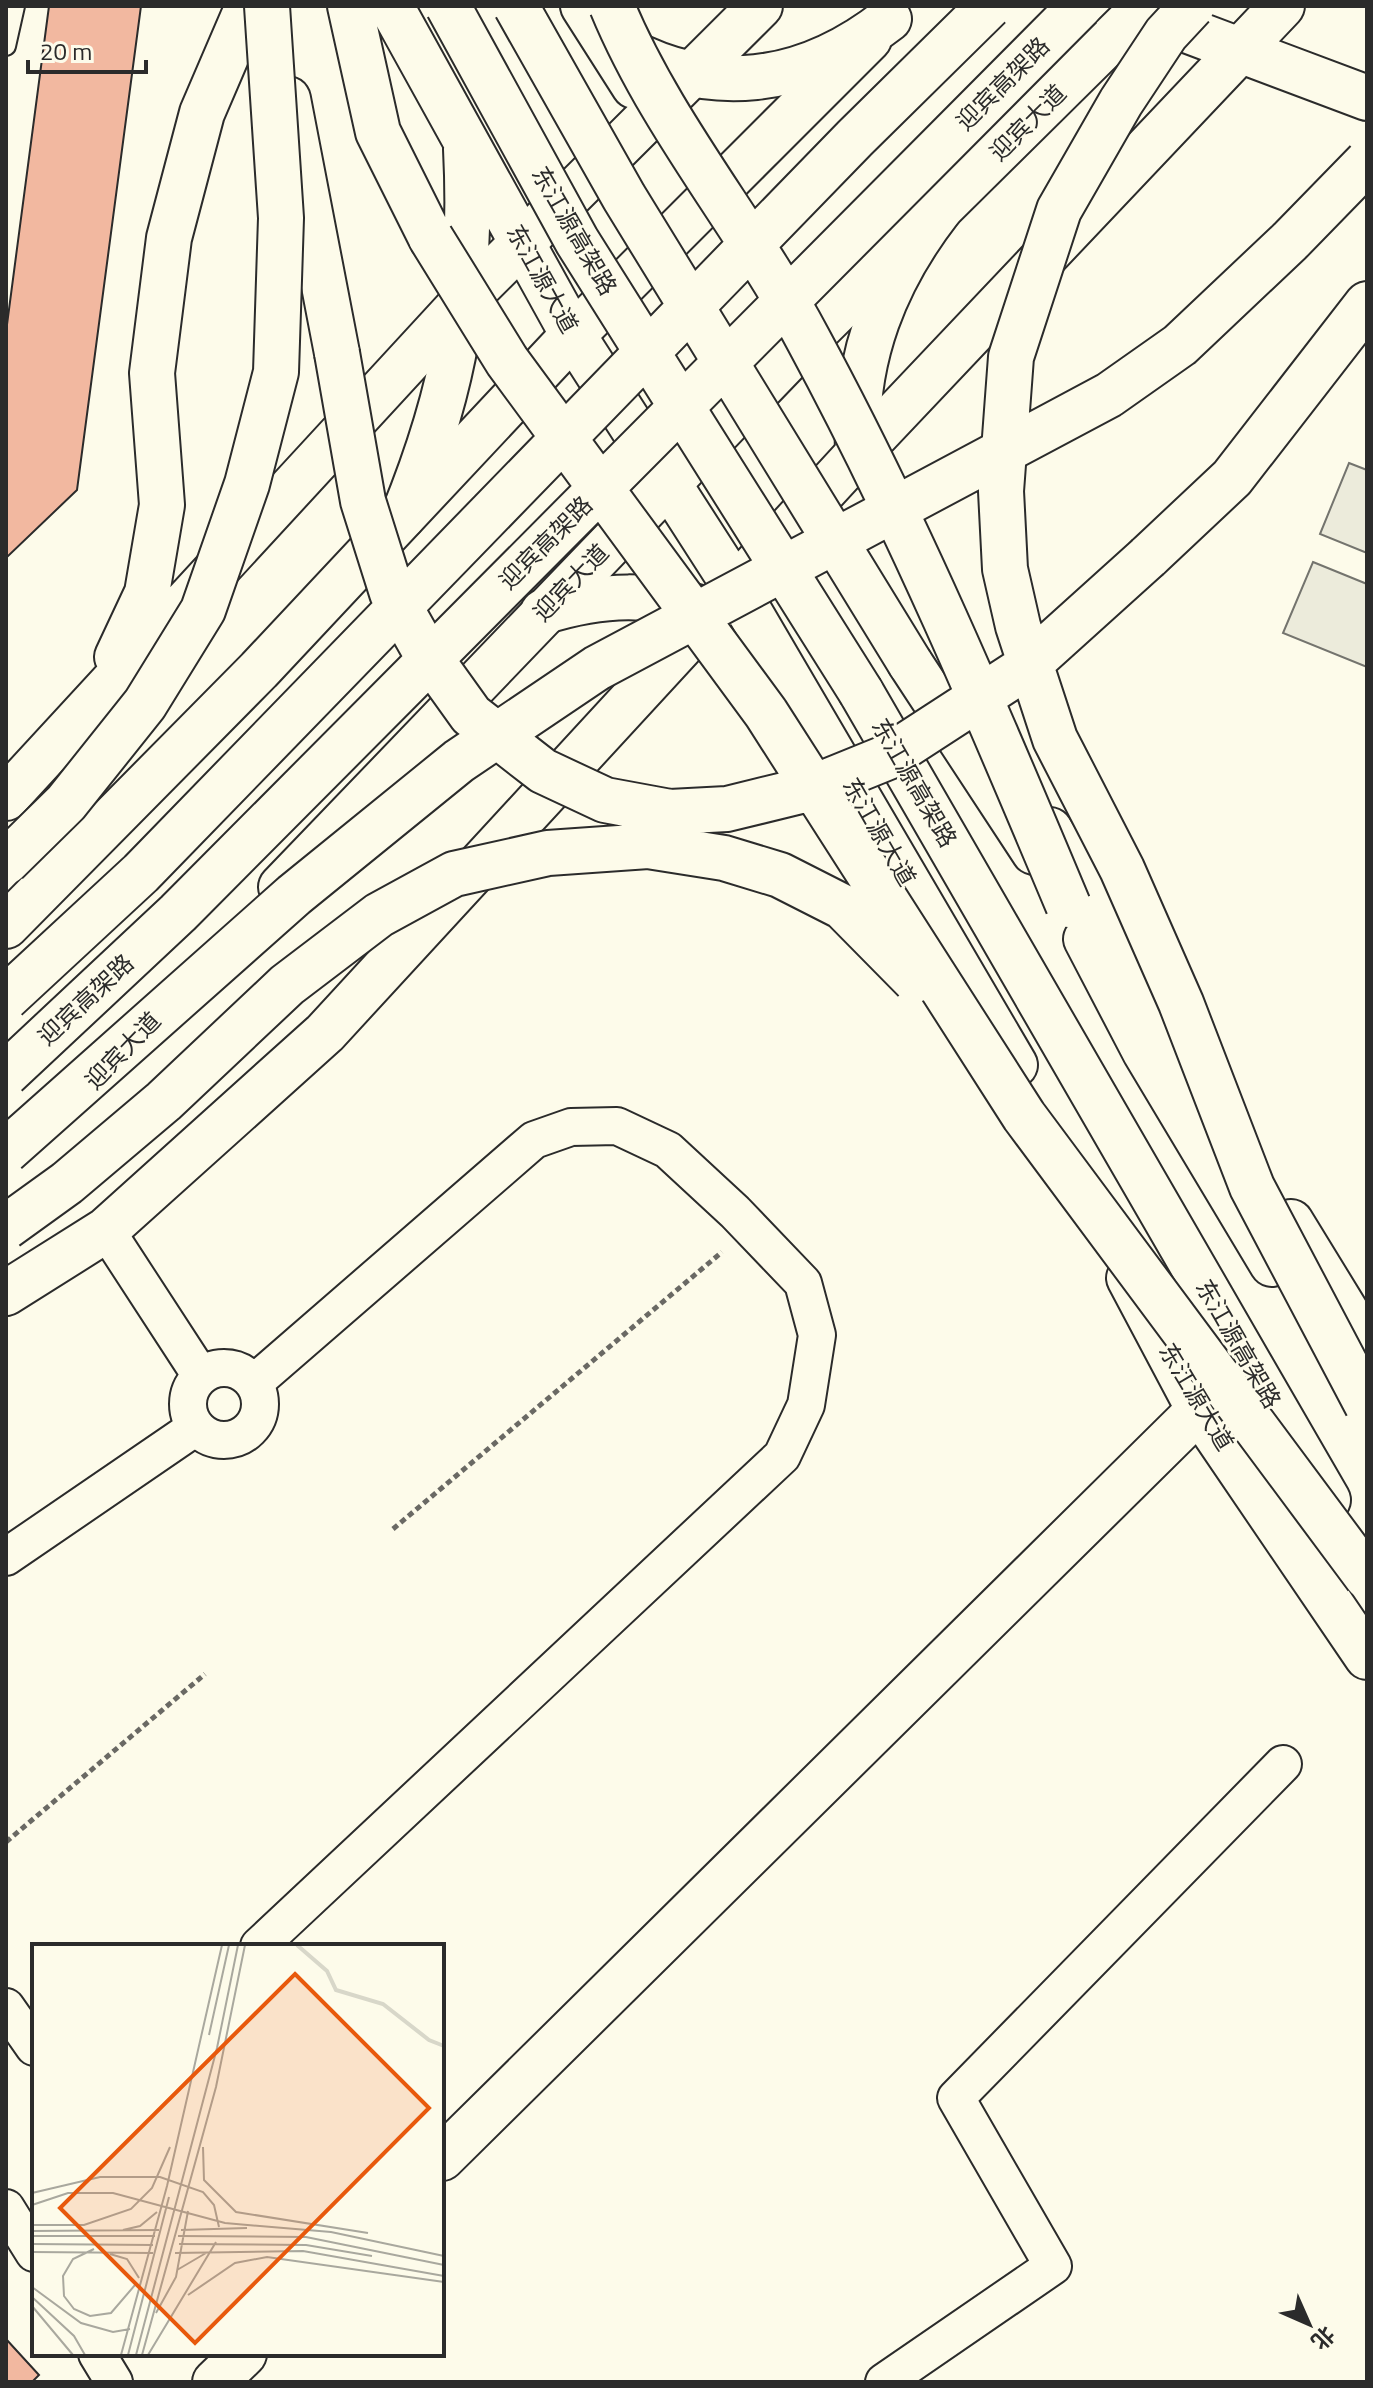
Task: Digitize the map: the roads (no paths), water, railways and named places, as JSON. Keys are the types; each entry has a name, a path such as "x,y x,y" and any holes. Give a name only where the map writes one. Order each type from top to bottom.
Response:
{"main road":[{"path":"99,695 147,593 162,505 152,373 169,238 202,113 248,6"},
{"path":"269,6 363,501 392,593 423,648 471,715 543,771 605,800 670,812 727,809 809,789 901,749 1025,668 1232,478 1367,304"},
{"path":"6,862 66,803 145,704 203,610 247,484 276,372 281,218 269,6"},
{"path":"350,6 378,132 431,238 507,361 766,713 1024,1116"},
{"name":"东江源大道","path":"391,6 573,335 669,481 724,600 773,651 1038,1106 1199,1410 1367,1657"},
{"name":"东江源高架路","path":"448,6 577,241 861,692 1367,1567"},
{"path":"516,6 624,197 837,543 1068,905 1145,1052 1367,1424"},
{"path":"6,798 463,302 760,6"},
{"path":"855,138 963,6"},
{"path":"6,998 141,873 855,138 989,6"},
{"name":"迎宾高架路","path":"6,1074 178,913 1080,6"},
{"path":"1192,6 1166,34 1121,102 1059,210 1011,357 1001,491 1005,569 1018,626 1055,739 1122,869 1181,1003 1252,1187 1367,1405"},
{"path":"6,1293 106,1230 325,1033 724,600 857,470 1282,6"},
{"path":"1142,9 1239,52 1367,98"},
{"name":"迎宾大道","path":"6,1168 26,1152 794,353 1142,9"},
{"path":"599,16 633,54 692,74 740,79 804,68 864,39 896,12"},
{"path":"6,926 259,670 573,335 896,12"},
{"path":"599,16 625,38 808,338 960,647 1068,905"},
{"path":"599,16 652,114 708,202 794,353 857,470 943,656 1367,1346"},
{"path":"403,516 427,456 446,395 463,302 469,203 465,139"},
{"path":"6,1151 294,895 459,761 597,668 1109,395 1180,345 1290,241 1367,162"},
{"path":"857,470 860,392 877,317 893,279 940,209"},
{"path":"543,612 610,596 679,601 724,600"},
{"path":"6,1227 67,1183 164,1101 287,985 379,915 454,874 548,853 648,846 724,858 780,875 843,907 909,973 1024,1116 1367,1577"},
{"path":"444,2156 1199,1410"},
{"path":"215,2382 242,2356"}],"street":[{"path":"254,1383 534,1140 571,1127 617,1126 668,1150 751,1228 803,1283 817,1335 806,1405 782,1456 261,1944"},
{"path":"106,1230 201,1376"},
{"path":"229,1368 243,1373 254,1383 260,1396 260,1411 254,1425 243,1435 218,1440 196,1427 188,1402 192,1388 201,1376 214,1369 229,1368"},
{"path":"6,1557 196,1427"},
{"path":"884,2382 1053,2266 956,2098 1283,1764"},
{"path":"6,2007 32,2044"},
{"path":"6,2208 32,2250"},
{"path":"98,2356 114,2382"}],"lane":[{"path":"6,46 15,6"}]}
